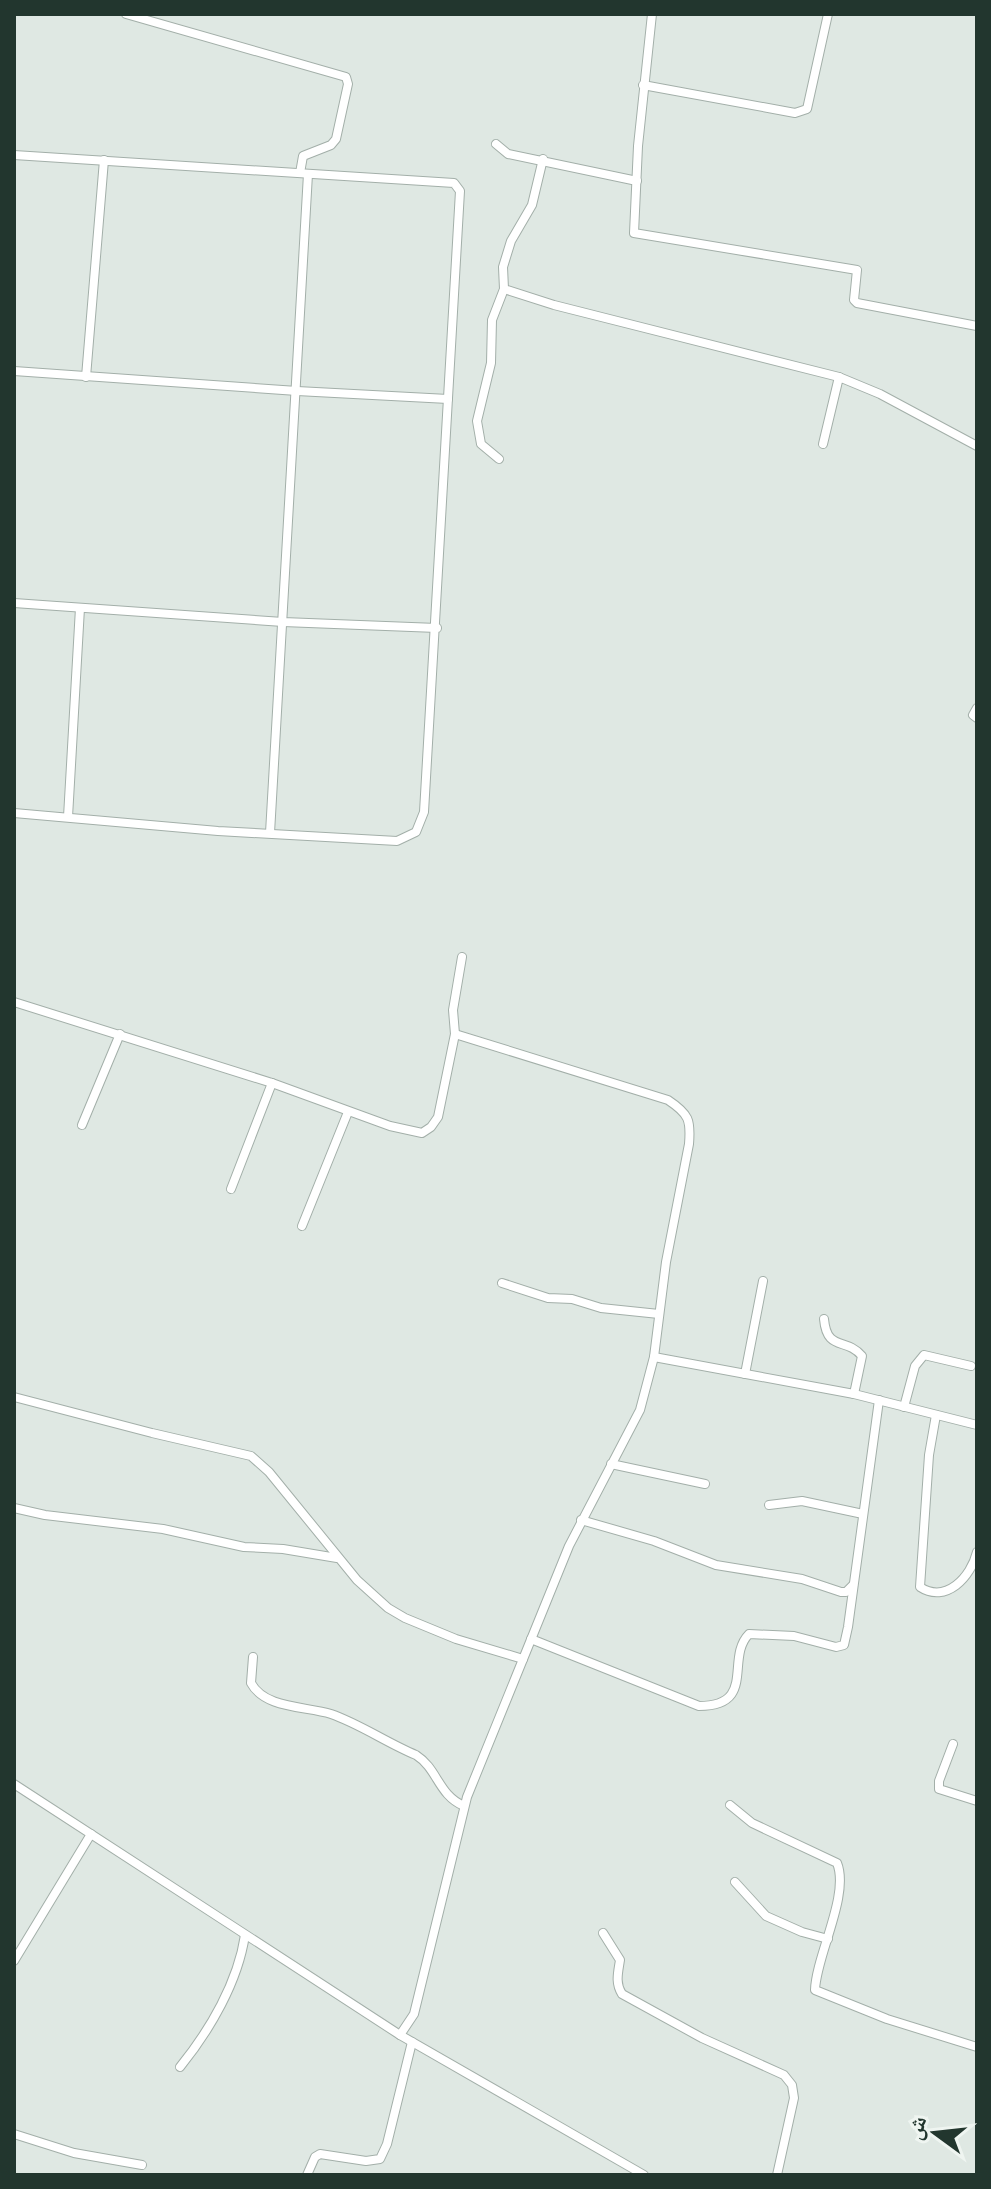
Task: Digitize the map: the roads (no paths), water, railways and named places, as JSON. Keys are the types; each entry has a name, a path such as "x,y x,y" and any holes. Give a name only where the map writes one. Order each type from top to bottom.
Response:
{"street":[{"path":"126,14 346,77 348,84 336,139 331,145 303,156 297,391 270,833"},
{"path":"652,14 643,85 633,229 636,235 857,270 854,300 857,303 977,326"},
{"path":"643,85 802,112 807,109 828,14"},
{"path":"496,144 508,154 637,181"},
{"path":"14,155 454,183 460,191 437,628 424,812 416,832 397,841 14,813"},
{"path":"499,459 481,444 477,421 491,363 492,320 504,289 503,267 511,241 532,205 543,159"},
{"path":"86,377 104,160"},
{"path":"504,289 554,305 839,377 880,394 977,446"},
{"path":"14,371 448,399"},
{"path":"823,444 839,377"},
{"path":"14,603 283,622 437,628"},
{"path":"68,817 80,608"},
{"path":"977,708 973,715 977,718"},
{"path":"14,1002 272,1083 408,1132 422,1133 438,1117 455,1034 453,1010 462,957"},
{"path":"82,1125 120,1034"},
{"path":"400,2035 414,2014 464,1806 581,1520 640,1410 654,1357 666,1262 691,1125 683,1110 668,1100 455,1034"},
{"path":"231,1189 272,1083"},
{"path":"302,1226 348,1112"},
{"path":"745,1374 763,1281"},
{"path":"502,1283 548,1298 572,1299 601,1308 659,1314"},
{"path":"824,1319 825,1333 830,1339 858,1351 862,1356 854,1394"},
{"path":"904,1407 915,1366 924,1355 971,1366"},
{"path":"654,1357 854,1394 977,1425"},
{"path":"14,1397 251,1456 269,1472 357,1580 388,1608 456,1639 523,1659"},
{"path":"531,1639 699,1706 708,1706 729,1697 738,1681 744,1639 749,1634 794,1636 836,1647 844,1645 879,1400"},
{"path":"936,1415 929,1455 920,1587 939,1594 948,1592 968,1571 977,1552"},
{"path":"611,1464 705,1484"},
{"path":"769,1505 802,1501 863,1514"},
{"path":"14,1508 45,1515 163,1529 244,1547 283,1549 338,1558"},
{"path":"581,1520 654,1541 716,1565 802,1579 841,1592 846,1592 853,1584"},
{"path":"253,1657 251,1683 262,1695 286,1704 330,1713 416,1755 423,1759 449,1798 464,1806"},
{"path":"953,1744 939,1789 977,1801"},
{"path":"14,1784 400,2035 644,2175"},
{"path":"730,1805 752,1823 837,1863 840,1870 837,1894 815,1984 818,1993 887,2019 977,2047"},
{"path":"14,1961 91,1834"},
{"path":"735,1882 766,1916 802,1932 828,1939"},
{"path":"603,1933 620,1960 617,1978 622,1994 702,2038 784,2075 792,2085 794,2098 777,2175"},
{"path":"180,2067 206,2033 242,1957 245,1935"},
{"path":"307,2175 315,2157 320,2154 366,2161 380,2159 387,2144 412,2042"},
{"path":"14,2134 74,2153 142,2165"}]}
